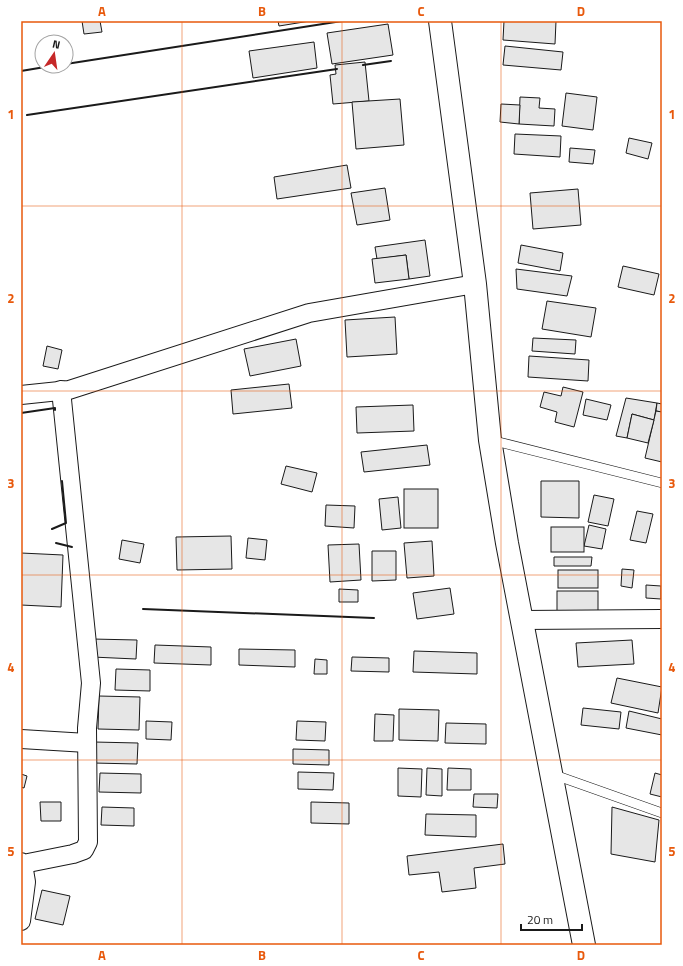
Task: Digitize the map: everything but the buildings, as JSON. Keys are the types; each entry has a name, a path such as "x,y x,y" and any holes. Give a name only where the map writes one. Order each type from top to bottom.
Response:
{"highway":[{"path":"440,21 475,284 490,440 522,620 584,945"}],"street":[{"path":"21,395 68,390 309,312 475,284"},
{"path":"21,922 26,882 22,863 73,854 84,850 88,842 87,743 91,683 61,390"},
{"path":"522,620 662,619"},
{"path":"21,739 87,743"}],"lane":[{"path":"490,440 662,483"},
{"path":"551,774 662,813"}],"wall":[{"path":"74,63 342,21"},
{"path":"363,65 391,61"},
{"path":"21,71 34,69"},
{"path":"27,115 337,69"},
{"path":"21,413 55,408 55,410"},
{"path":"52,529 66,523 62,481"},
{"path":"56,543 72,547"},
{"path":"143,609 374,618"}]}
